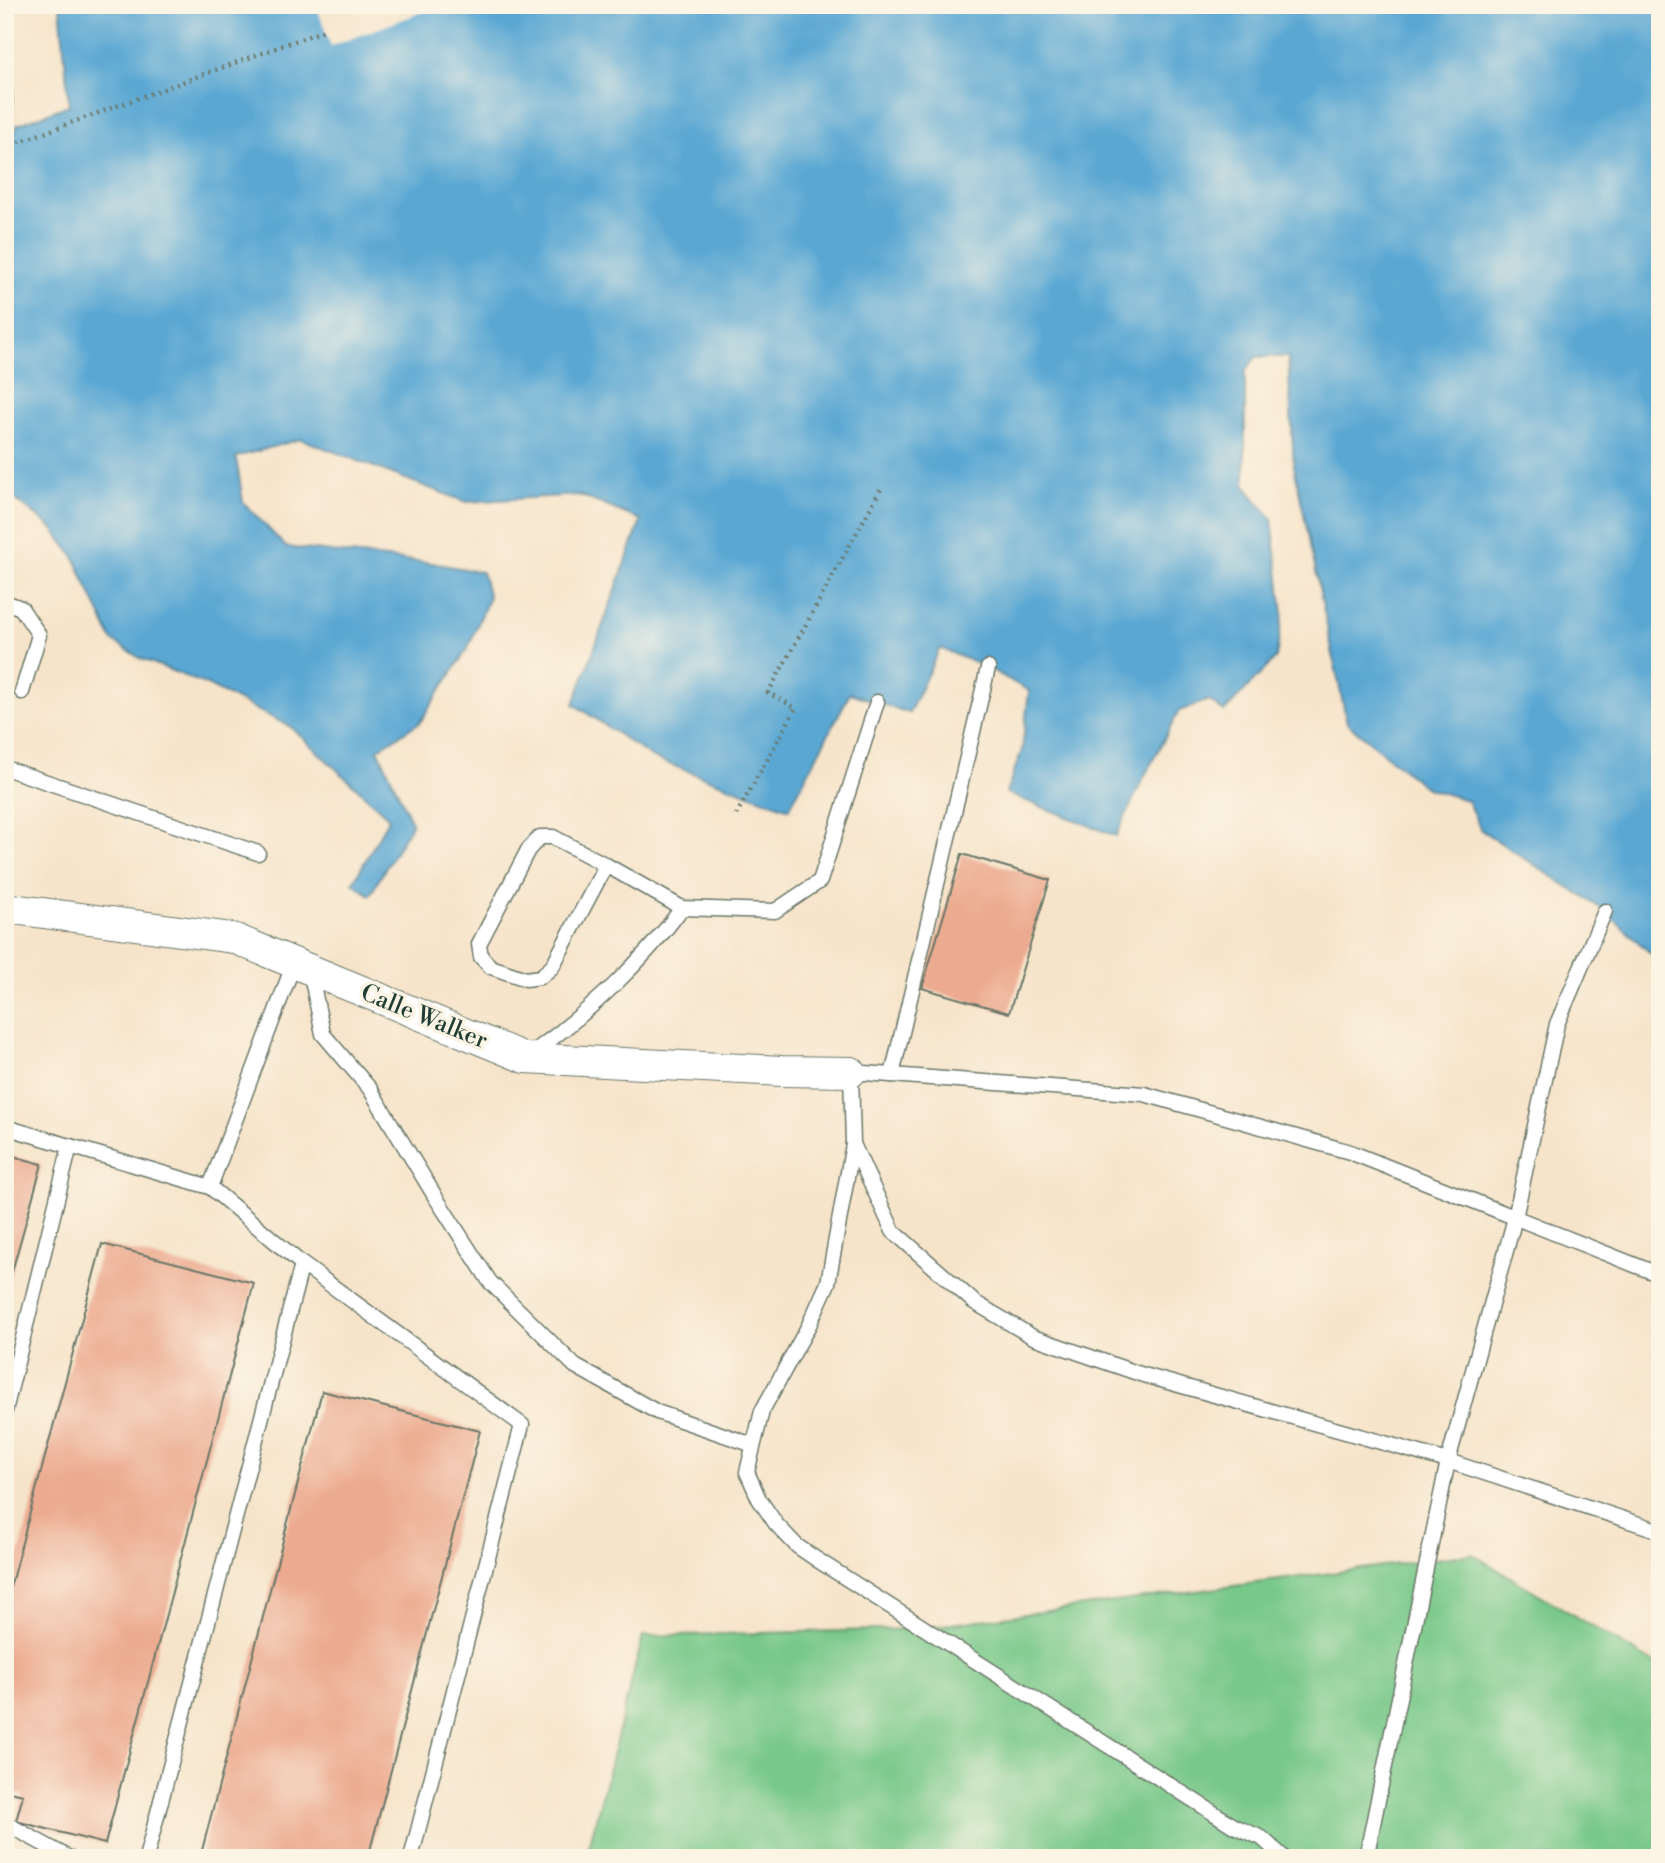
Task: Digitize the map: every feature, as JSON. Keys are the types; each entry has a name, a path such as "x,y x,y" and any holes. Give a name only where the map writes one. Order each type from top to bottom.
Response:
{"street":[{"name":"Calle Walker","path":"5,908 233,938 525,1058 851,1072"}],"lane":[{"path":"5,602 21,608 39,635 22,692"},
{"path":"892,1075 988,668"},
{"path":"606,865 552,967 540,977 526,979 491,967 481,957 479,944 528,850 540,837 553,837 606,865 682,908 775,911 820,881 877,702"},
{"path":"5,768 258,853"},
{"path":"525,1058 581,1016 663,935 682,908"},
{"path":"1366,1858 1448,1461 1515,1218 1557,1024 1605,911"},
{"path":"210,1187 302,967"},
{"path":"302,967 323,1034 370,1089 490,1282 575,1366 657,1412 752,1445"},
{"path":"1284,1858 1262,1838 1234,1826 816,1559 797,1546 776,1524 759,1499 747,1472 762,1411 809,1325 828,1283 853,1144 851,1072 1144,1094 1350,1152 1660,1275"},
{"path":"5,1127 210,1187 302,1264 522,1425 411,1858"},
{"path":"853,1144 893,1231 974,1302 1033,1336 1140,1374 1448,1461 1660,1531"},
{"path":"5,1411 70,1146"},
{"path":"146,1858 302,1264"},
{"path":"5,1823 69,1858"}],"path":[{"path":"5,147 325,30"},
{"path":"736,815 796,708 768,693 882,487"}],"green space":[{"path":"1472,1554 1660,1667 1660,1858 586,1858 643,1636 914,1629"}],"water":[{"path":"60,5 1660,5 1660,962 1605,911 1481,830 1467,800 1426,788 1347,723 1294,466 1288,357 1256,357 1245,372 1245,486 1272,519 1283,613 1276,658 1224,712 1209,700 1179,711 1116,836 1006,793 1022,750 1029,691 988,668 940,648 909,713 850,693 789,809 653,758 574,704 641,520 579,495 466,502 301,439 236,457 243,502 286,547 432,563 482,572 489,597 468,648 420,722 378,749 412,823 370,895 353,883 389,818 291,727 207,685 140,658 112,640 74,557 52,528 5,491 5,162 17,125 69,105"}],"pier":[{"path":"316,5 441,5 331,46"}],"building":[{"path":"5,11 8,11 14,123 5,124"},
{"path":"962,854 1050,880 1009,1013 922,988"},
{"path":"5,1154 42,1164 6,1293 5,1293"},
{"path":"102,1244 254,1283 105,1844 16,1821 23,1795 5,1791 5,1606"},
{"path":"322,1391 480,1431 368,1858 200,1858"}]}
